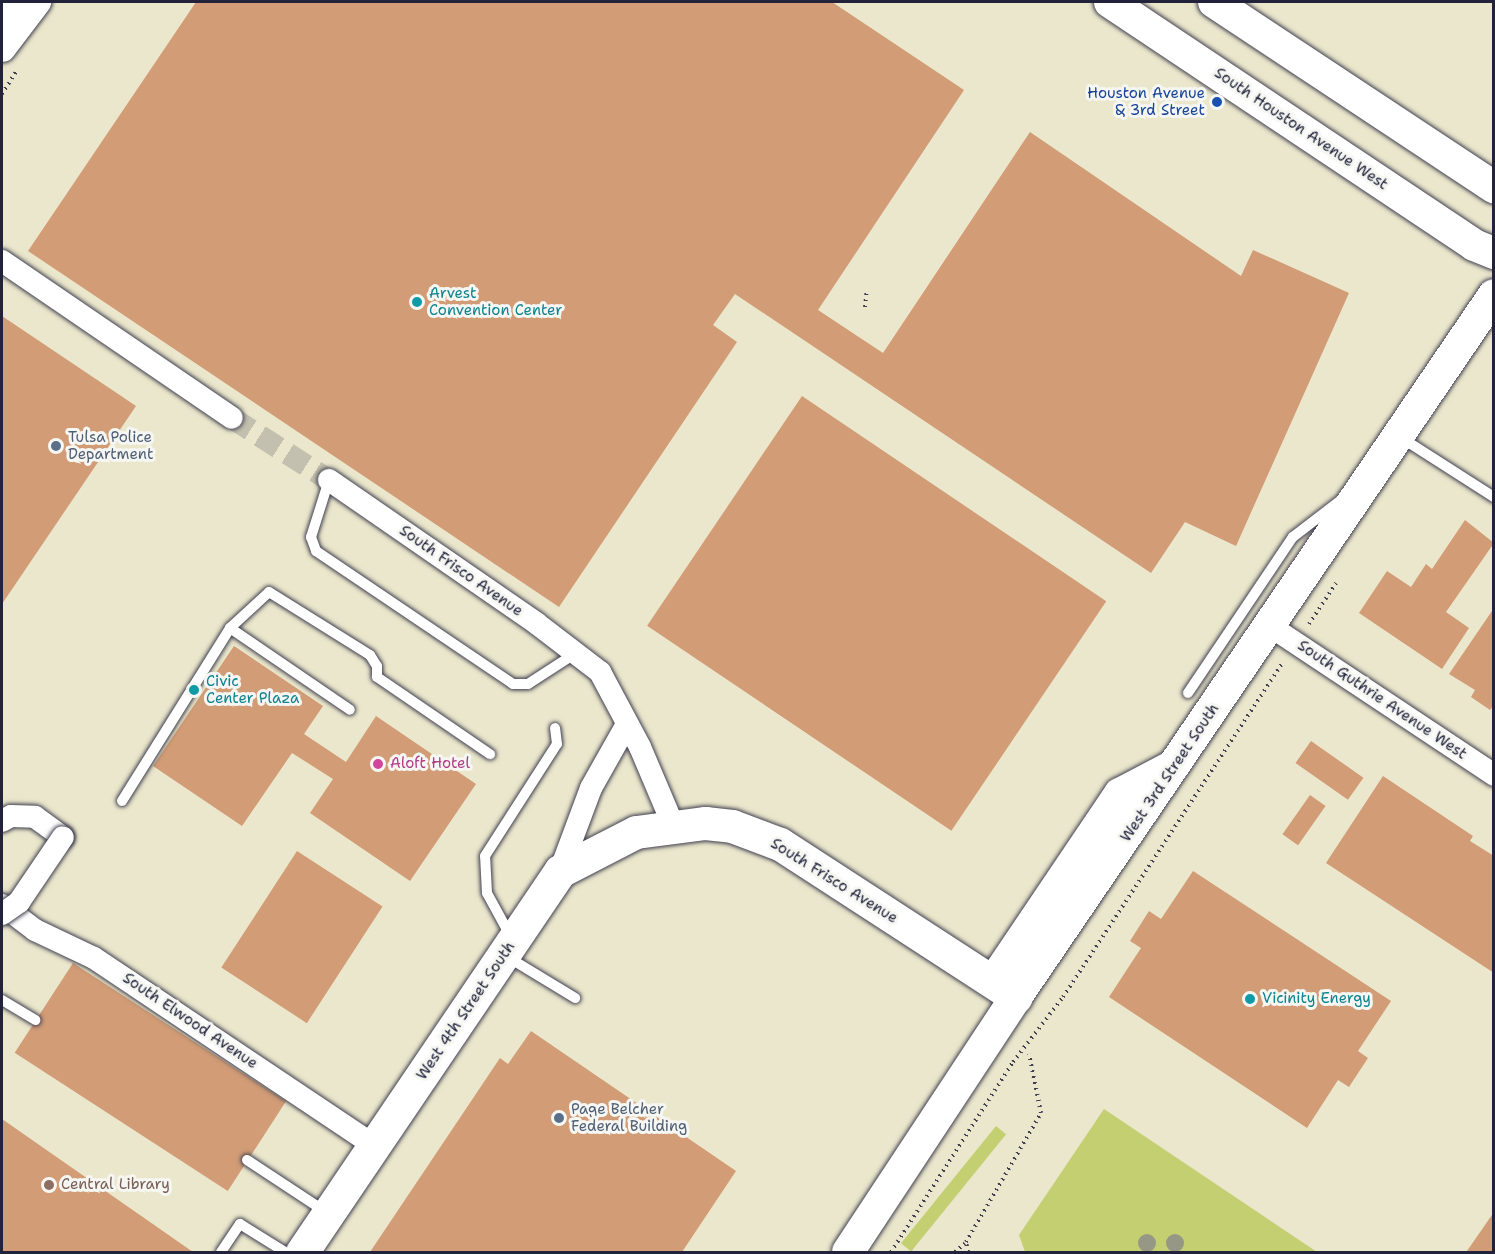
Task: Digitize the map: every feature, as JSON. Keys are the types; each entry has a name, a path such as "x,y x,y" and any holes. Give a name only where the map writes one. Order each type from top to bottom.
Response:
{"main road":[{"name":"South Houston Avenue West","path":"1110,2 1474,245 1494,253"},
{"path":"1214,2 1494,187"},
{"name":"West 3rd Street South","path":"848,1252 1005,990 1179,762 1494,295"},
{"name":"South Frisco Avenue","path":"674,827 705,823 732,826 780,844 1005,990"},
{"name":"West 4th Street South","path":"302,1252 560,872 636,832 674,827"}],"street":[{"path":"2,13 9,2"},
{"path":"2,48 37,2"},
{"path":"2,261 232,418"},
{"name":"South Frisco Avenue","path":"329,480 536,623 600,672 626,726 640,747 674,827"},
{"name":"South Guthrie Avenue West","path":"1270,626 1494,775"},
{"path":"560,872 591,788 626,726"},
{"path":"2,821 11,816 35,817 63,837 19,902 2,914"},
{"name":"South Elwood Avenue","path":"2,905 35,930 94,958 375,1146"}],"lane":[{"path":"1398,436 1494,497"},
{"name":"West 3rd Street South","path":"1188,693 1293,537 1370,476"},
{"path":"329,480 311,537 316,551 513,684 528,684 576,653"},
{"path":"122,801 230,628 269,592 370,655 377,666 377,677 490,754"},
{"path":"230,628 350,710"},
{"path":"555,728 557,744 485,856 487,893 509,947 575,998"},
{"path":"2,1000 35,1020"},
{"path":"247,1160 328,1214"},
{"path":"221,1252 240,1224 285,1252"}],"path":[{"path":"865,307 867,289"},
{"path":"891,1252 1013,1062 1063,997 1296,643"},
{"path":"955,1252 966,1242 1041,1113 1029,1054"},
{"path":"966,1242 968,1252"}],"green space":[{"path":"1104,1109 1317,1252 1025,1252 1019,1235"},
{"path":"996,1126 1006,1134 911,1252 901,1243"}],"building":[{"name":"Arvest Convention Center","path":"196,2 832,2 964,90 818,310 883,353 1030,132 1241,276 1253,250 1349,293 1236,546 1185,522 1151,573 735,294 713,325 737,342 559,607 28,251"},
{"name":"Tulsa Police Department","path":"2,316 136,406 2,604"},
{"path":"802,396 1106,601 951,831 647,626"},
{"path":"1465,520 1494,543 1446,612 1469,628 1442,669 1359,613 1387,571 1411,587 1426,564 1432,569"},
{"path":"1494,608 1494,705 1490,710 1471,697 1475,690 1449,674"},
{"name":"Aloft Hotel","path":"234,646 323,706 304,734 346,762 376,716 476,784 410,881 310,813 333,779 292,753 242,826 153,766"},
{"path":"1311,741 1363,778 1348,800 1296,763"},
{"path":"1383,776 1473,836 1470,841 1494,856 1494,973 1326,863"},
{"path":"1310,795 1326,806 1298,845 1282,834"},
{"path":"297,851 383,907 307,1023 221,968"},
{"name":"Vicinity Energy","path":"1193,871 1391,1001 1358,1051 1368,1058 1349,1087 1338,1080 1307,1128 1109,997 1141,948 1130,941 1149,911 1161,919"},
{"name":"Central Library","path":"73,963 286,1101 228,1191 15,1053"},
{"name":"Page Belcher Federal Building","path":"531,1031 736,1171 682,1252 370,1252 500,1058 508,1064"},
{"name":"Central Library","path":"2,1119 193,1252 2,1252"},
{"path":"1494,1212 1494,1252 1467,1251"}],"tunnel":[{"path":"232,418 329,480"}],"place":[{"name":"Houston Avenue & 3rd Street","path":"1217,102"},
{"name":"Arvest Convention Center","path":"417,302"},
{"name":"Tulsa Police Department","path":"56,446"},
{"name":"Civic Center Plaza","path":"194,690"},
{"name":"Aloft Hotel","path":"378,764"},
{"name":"Vicinity Energy","path":"1250,999"},
{"name":"Page Belcher Federal Building","path":"559,1118"},
{"name":"Central Library","path":"49,1185"}]}
